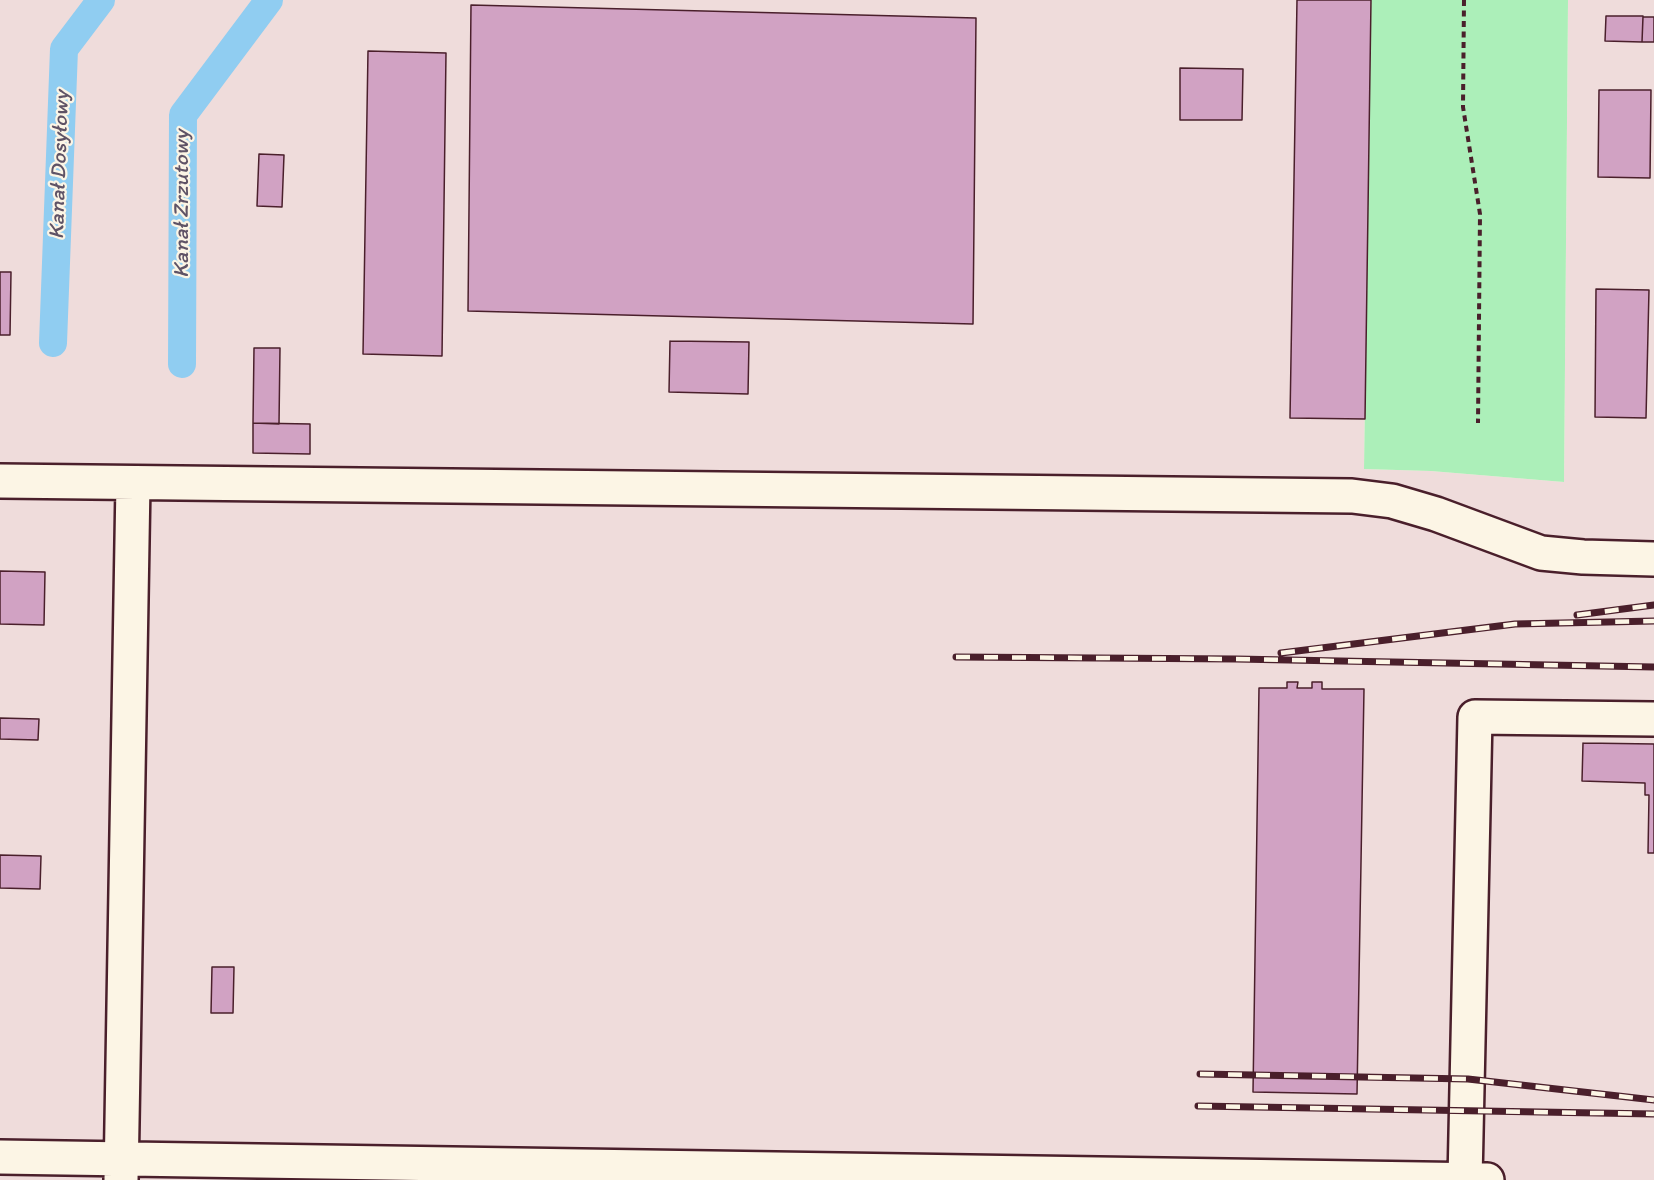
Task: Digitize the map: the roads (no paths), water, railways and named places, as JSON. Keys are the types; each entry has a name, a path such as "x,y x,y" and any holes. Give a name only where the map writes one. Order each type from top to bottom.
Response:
{"lane":[{"path":"0,482 1352,496 1392,501 1436,514 1541,553 1654,559"},
{"path":"121,1170 133,483"},
{"path":"1465,1180 1475,717 1654,719"},
{"path":"0,1157 121,1170 1487,1180"}],"waterway":[{"name":"Kanał Dosyłowy","path":"53,343 64,49 101,0"},
{"name":"Kanał Zrzutowy","path":"182,364 183,115 269,0"}],"railway":[{"path":"1577,615 1654,605"},
{"path":"1281,653 1515,624 1654,621"},
{"path":"956,657 1236,659 1654,667"},
{"path":"1200,1074 1468,1079 1654,1100"},
{"path":"1198,1106 1654,1114"}]}
